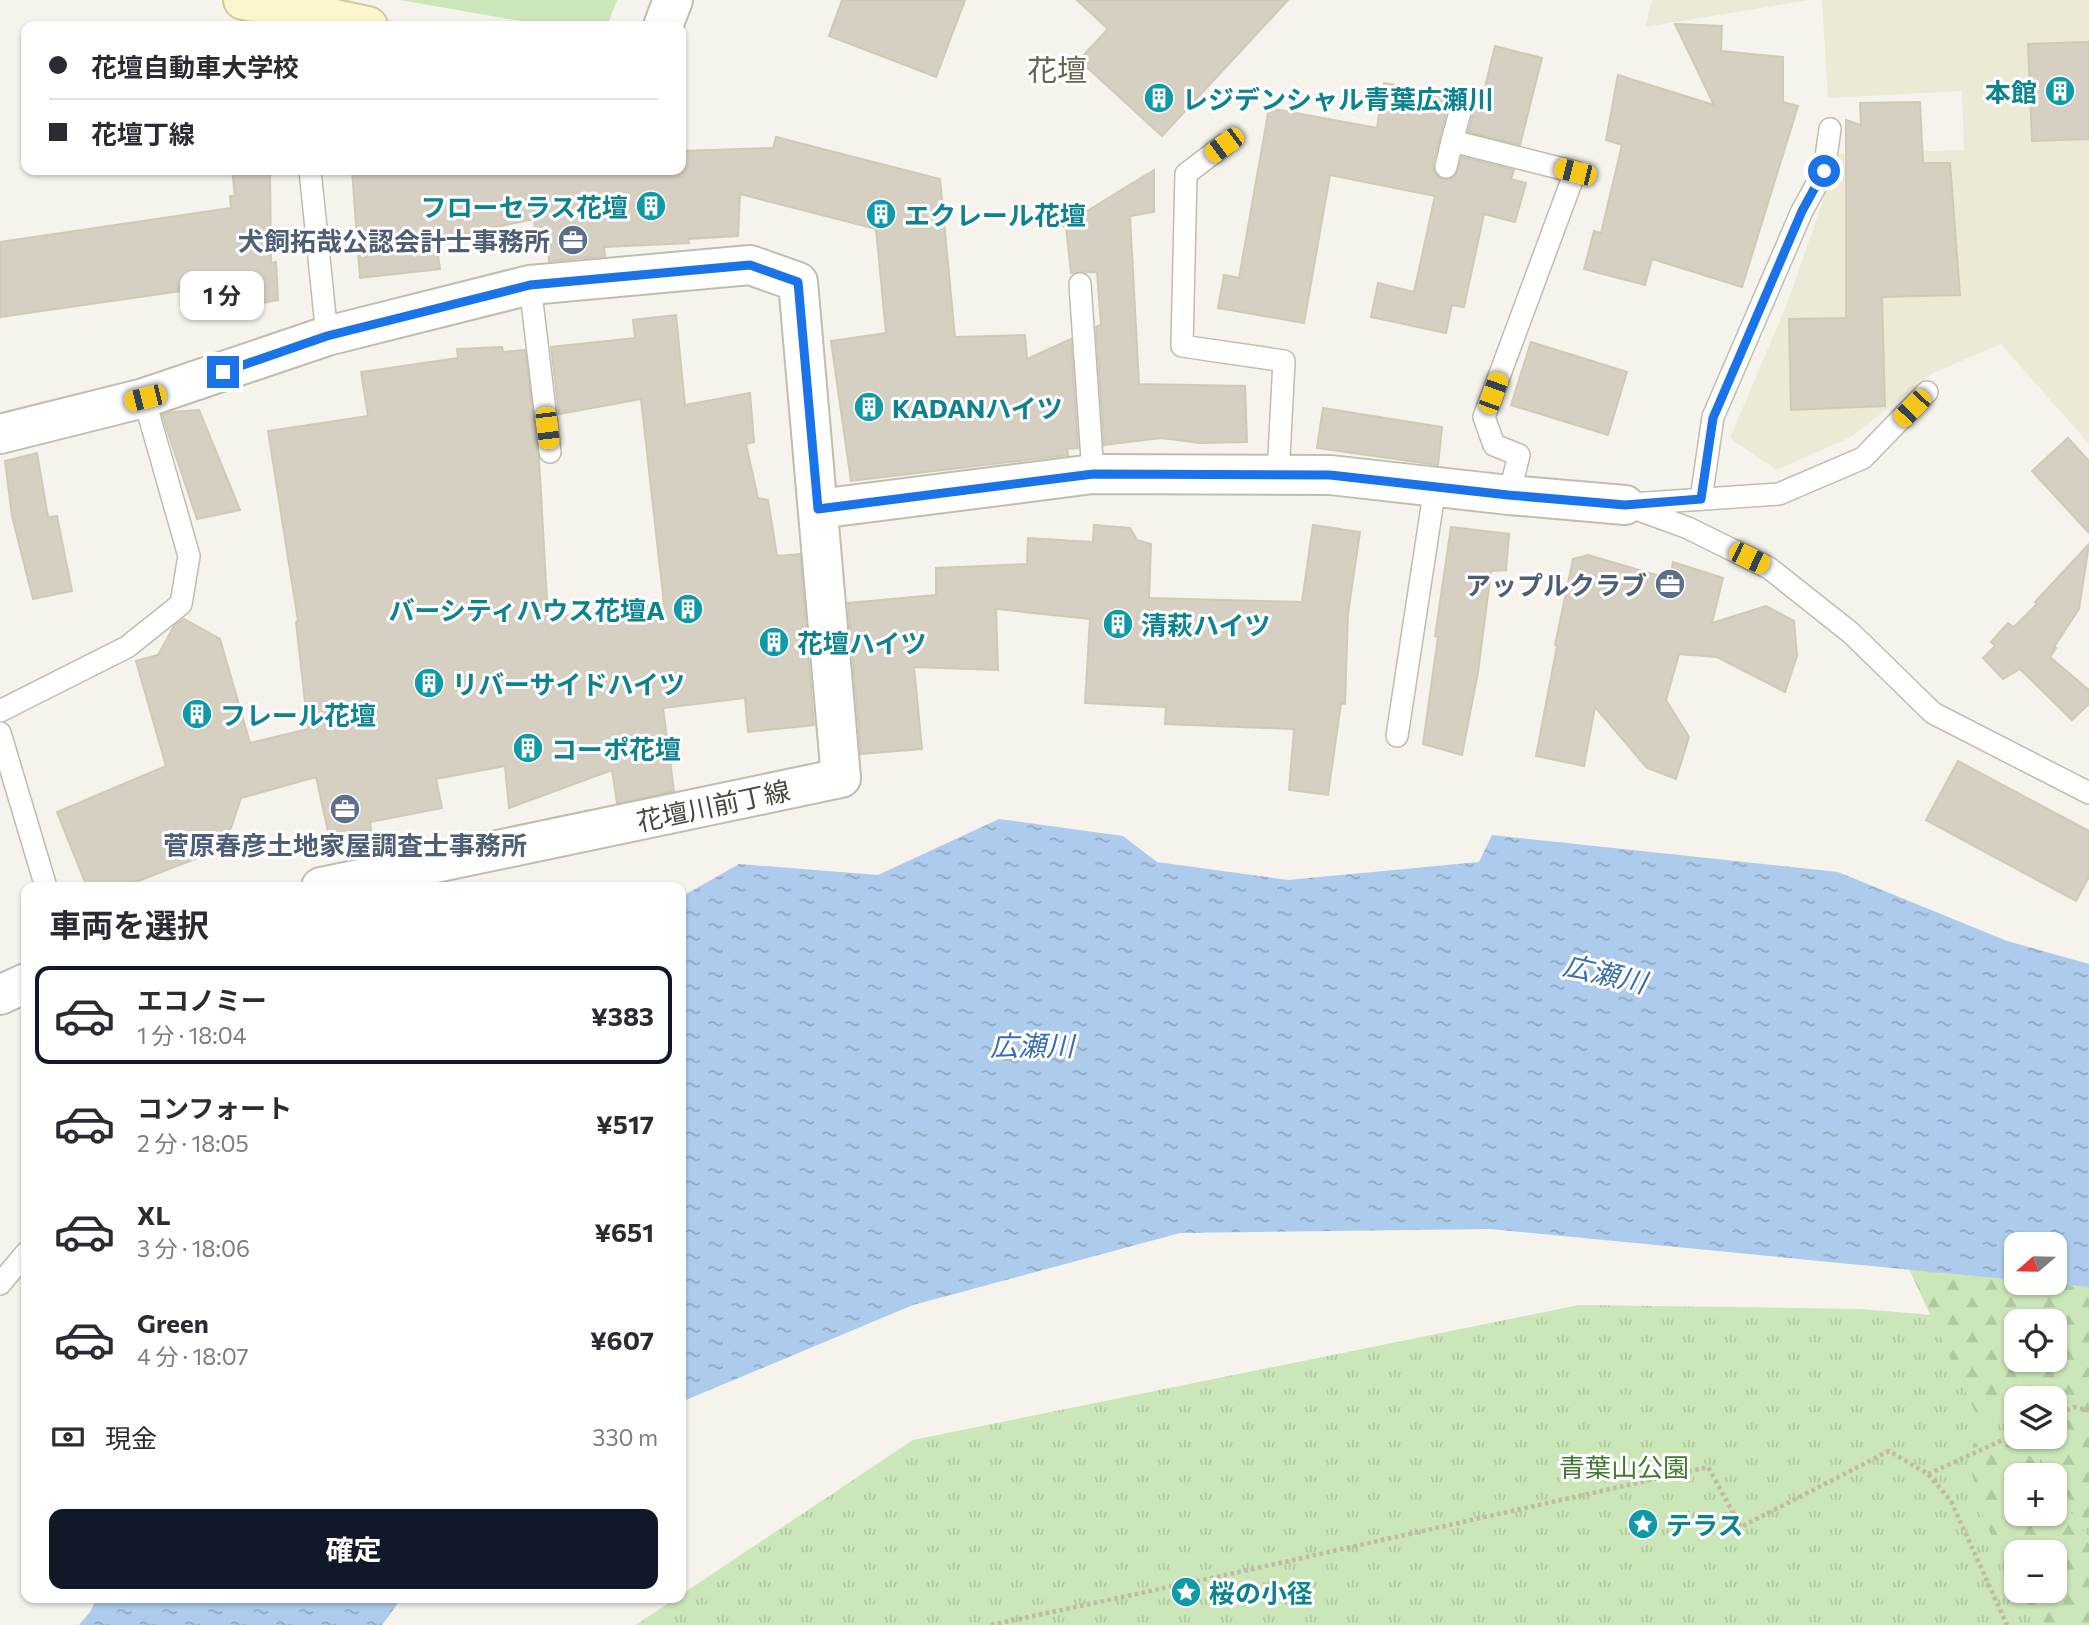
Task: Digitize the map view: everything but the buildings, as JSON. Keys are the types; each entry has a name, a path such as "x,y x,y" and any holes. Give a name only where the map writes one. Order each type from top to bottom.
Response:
{"street":[{"path":"243,0 344,21"},
{"path":"665,21 673,0"},
{"path":"0,434 145,398 327,336 530,285 750,265 798,282 818,509 1093,474 1330,475 1625,505"},
{"name":"花壇川前丁線","path":"346,882 841,778 818,509"},
{"path":"0,995 21,985"}],"lane":[{"path":"1446,167 1462,105"},
{"path":"1701,499 1713,418 1802,211 1824,171 1830,129"},
{"path":"1452,141 1575,172 1484,417 1493,445 1519,455 1508,495"},
{"path":"1224,145 1186,174 1182,346 1284,361 1278,475"},
{"path":"311,175 327,336"},
{"path":"1080,284 1093,474"},
{"path":"530,285 550,452"},
{"path":"1625,505 1779,494 1863,458 1927,392"},
{"path":"0,711 127,647 181,604 189,556 145,398"},
{"path":"1397,736 1435,487"},
{"path":"1625,505 1688,528 1769,568 1851,633 1933,713 2089,793"},
{"path":"0,733 45,882"},
{"path":"426,882 451,861"},
{"path":"0,1284 21,1259"}],"path":[{"path":"2067,1410 2074,1407 2089,1410"},
{"path":"1928,1474 2004,1439"},
{"path":"991,1625 1708,1467 1741,1527 1889,1451 1928,1474 1951,1501 2007,1625"}],"shaded area":[{"path":"1652,0 1810,0 1645,27"},
{"path":"1822,0 2089,0 2089,444 2001,344 1933,373 1851,437 1776,470 1730,438 1787,304 1839,154 1964,150 1962,91 1828,98"}],"green space":[{"path":"400,0 617,0 609,21 520,21"},
{"path":"1909,1269 2004,1279 2004,1295 2067,1295 2067,1285 2089,1287 2089,1528 2067,1496 2067,1463 2043,1463 2034,1449 2067,1449 2067,1386 2004,1386 2004,1424 1977,1416"},
{"name":"青葉山公園","path":"1579,1305 1861,1309 2004,1321 2004,1372 2067,1372 2067,1348 2089,1329 2089,1625 636,1625 669,1603 686,1603 686,1592 913,1440"},
{"path":"2004,1433 2004,1449 2025,1449 2036,1463 2004,1463 2004,1526 2067,1526 2067,1507 2089,1539 2089,1625 2036,1625 2027,1603 2067,1603 2067,1540 2004,1540 2004,1558 1983,1517 1970,1465 1973,1444 1987,1435"}],"water":[{"name":"広瀬川","path":"999,819 1123,836 1157,862 1288,880 1479,862 1492,835 1838,872 2007,941 2089,964 2089,1287 2067,1285 2067,1232 2004,1232 2004,1279 1491,1229 1180,1233 913,1305 686,1400 686,894 739,864 878,875"},
{"path":"94,1603 398,1603 382,1625 79,1625"}],"place":[{"name":"本館","path":"2060,91"},
{"name":"レジデンシャル青葉広瀬川","path":"1159,98"},
{"name":"フローセラス花壇","path":"651,206"},
{"name":"エクレール花壇","path":"881,214"},
{"name":"犬飼拓哉公認会計士事務所","path":"573,240"},
{"name":"KADANハイツ","path":"869,407"},
{"name":"アップルクラブ","path":"1670,584"},
{"name":"バーシティハウス花壇A","path":"688,609"},
{"name":"清萩ハイツ","path":"1118,624"},
{"name":"花壇ハイツ","path":"774,642"},
{"name":"リバーサイドハイツ","path":"429,683"},
{"name":"フレール花壇","path":"197,714"},
{"name":"コーポ花壇","path":"528,748"},
{"name":"菅原春彦土地家屋調査士事務所","path":"345,809"},
{"name":"テラス","path":"1643,1524"},
{"name":"桜の小径","path":"1186,1592"}],"district":[{"name":"花壇","path":"1057,68"}],"route":[{"path":"223,372 327,336 530,285 750,265 798,282 818,509 1093,474 1330,475 1625,505 1701,499 1713,418 1802,211 1824,171"}]}
